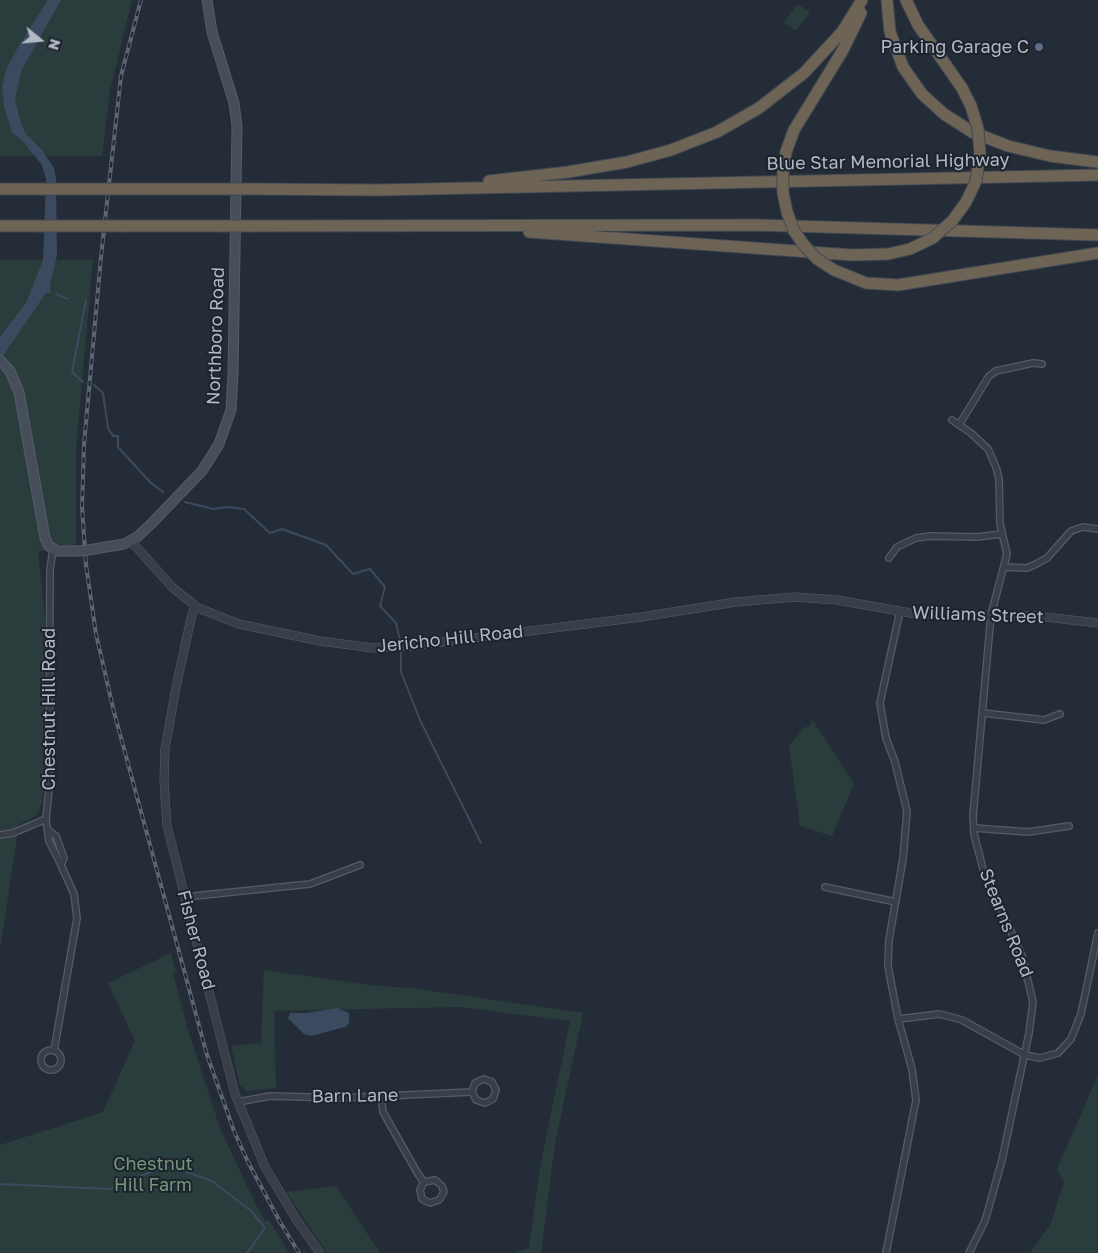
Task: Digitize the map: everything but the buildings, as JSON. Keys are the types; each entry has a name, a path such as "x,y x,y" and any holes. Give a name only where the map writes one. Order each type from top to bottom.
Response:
{"highway":[{"path":"0,189 377,190 568,172 645,158 695,141 746,116 798,79 837,37 862,0"},
{"path":"866,0 847,43 794,130 786,152 783,172 783,193 787,212 794,230 804,245 817,259 834,270 866,283 898,285 1098,253"},
{"path":"887,0 890,32 901,62 919,90 944,114 978,135 1016,149 1059,158 1098,162"},
{"path":"433,225 852,255 888,254 910,249 932,238 953,220 966,202 976,181 980,154 978,129 972,106 960,84 918,24 906,0"},
{"name":"Blue Star Memorial Highway","path":"377,190 1098,175"},
{"path":"0,226 694,225 1098,235"}],"main road":[{"name":"Northboro Road","path":"53,549 66,552 112,548 130,541 150,525 202,471 223,436 232,402 238,126 232,96 212,32 207,0"},
{"path":"2,361 10,371 19,392 43,527 48,543 53,549"}],"street":[{"path":"959,425 988,376 996,371 1033,362 1042,364"},
{"name":"Stearns Road","path":"952,420 981,442 992,456 999,479 1001,534 1007,547 991,616 975,781 974,828 988,884 1022,956 1031,987 1032,1018 992,1199 985,1221 969,1253"},
{"path":"1004,566 1027,568 1047,558 1071,531 1083,527 1098,529"},
{"path":"889,558 897,547 916,538 930,536 977,537 1001,534"},
{"name":"Jericho Hill Road","path":"130,541 172,587 195,606 227,620 277,632 348,645 390,648 770,599"},
{"name":"Chestnut Hill Road","path":"46,819 49,789 50,570 53,549"},
{"name":"Williams Street","path":"770,599 818,598 931,615 1036,616 1098,623"},
{"name":"Fisher Road","path":"195,606 170,720 164,781 167,826 238,1102 265,1167 296,1219 320,1253"},
{"path":"886,1253 916,1100 912,1069 898,1019 888,966 889,940 903,859 907,811 895,762 886,738 880,703 900,611"},
{"path":"983,713 1044,720 1060,714"},
{"path":"0,835 13,833 46,819 50,831 49,841 62,865 74,894 77,918 54,1050"},
{"path":"974,828 1040,832 1069,826"},
{"path":"185,897 310,884 360,865"},
{"path":"826,887 896,902"},
{"path":"898,1019 928,1014 952,1016 1024,1055 1040,1058 1049,1057 1058,1053 1071,1039 1081,1014 1098,934"},
{"name":"Barn Lane","path":"484,1079 492,1082 496,1090 493,1099 485,1103 476,1100 472,1092 475,1083 484,1079"},
{"name":"Barn Lane","path":"238,1102 270,1096 339,1098 472,1092"},
{"path":"381,1096 384,1114 424,1182"},
{"path":"433,1179 441,1184 444,1192 439,1200 430,1203 422,1199 420,1190 424,1182 433,1179"}],"green space":[{"path":"0,0 132,0 110,91 102,156 0,156"},
{"path":"798,4 810,13 796,31 784,22"},
{"path":"0,260 93,260 76,449 76,548 38,551 45,619 43,800 37,815 19,825 0,949"},
{"path":"812,719 854,784 832,836 800,826 789,745 805,727 810,727"},
{"name":"Chestnut Hill Farm","path":"171,953 176,972 173,973 188,1030 220,1128 265,1221 269,1220 289,1253 0,1253 0,1145 103,1112 135,1041 108,983"},
{"path":"264,970 378,986 411,988 583,1013 555,1143 541,1253 515,1253 529,1248 540,1167 570,1021 459,1007 274,1011 276,1088 248,1091 240,1086 231,1046 261,1043"},
{"path":"1098,1075 1098,1253 1030,1253 1051,1224 1064,1181 1057,1169"},
{"path":"336,1186 381,1253 327,1253 286,1192"}],"water":[{"path":"48,0 61,0 21,71 15,100 26,134 42,150 54,168 56,179 57,255 50,285 51,293 46,293 0,360 0,337 26,303 43,260 46,179 42,165 21,139 12,132 4,106 2,88 6,70"},
{"path":"337,1008 349,1013 349,1024 345,1027 311,1036 304,1034 288,1018 290,1013 306,1013"}],"waterway":[{"path":"56,294 68,299"},
{"path":"83,382 72,372 86,300"},
{"path":"94,385 103,393 108,428 113,436 118,436 118,447 150,482 163,492"},
{"path":"185,502 213,509 227,507 244,509 270,533 282,529 326,545 353,574 370,569 385,587 380,606 396,623 400,640"},
{"path":"401,651 401,672 420,720 481,843"},
{"path":"0,1184 109,1189 163,1167 175,1168 212,1181 251,1211 265,1228 247,1253"}],"railway":[{"path":"141,0 121,76 101,257 84,445 82,507 86,565 96,634 114,712 207,1055 234,1131 248,1162 299,1253"}],"place":[{"name":"Parking Garage C","path":"1039,47"}]}
